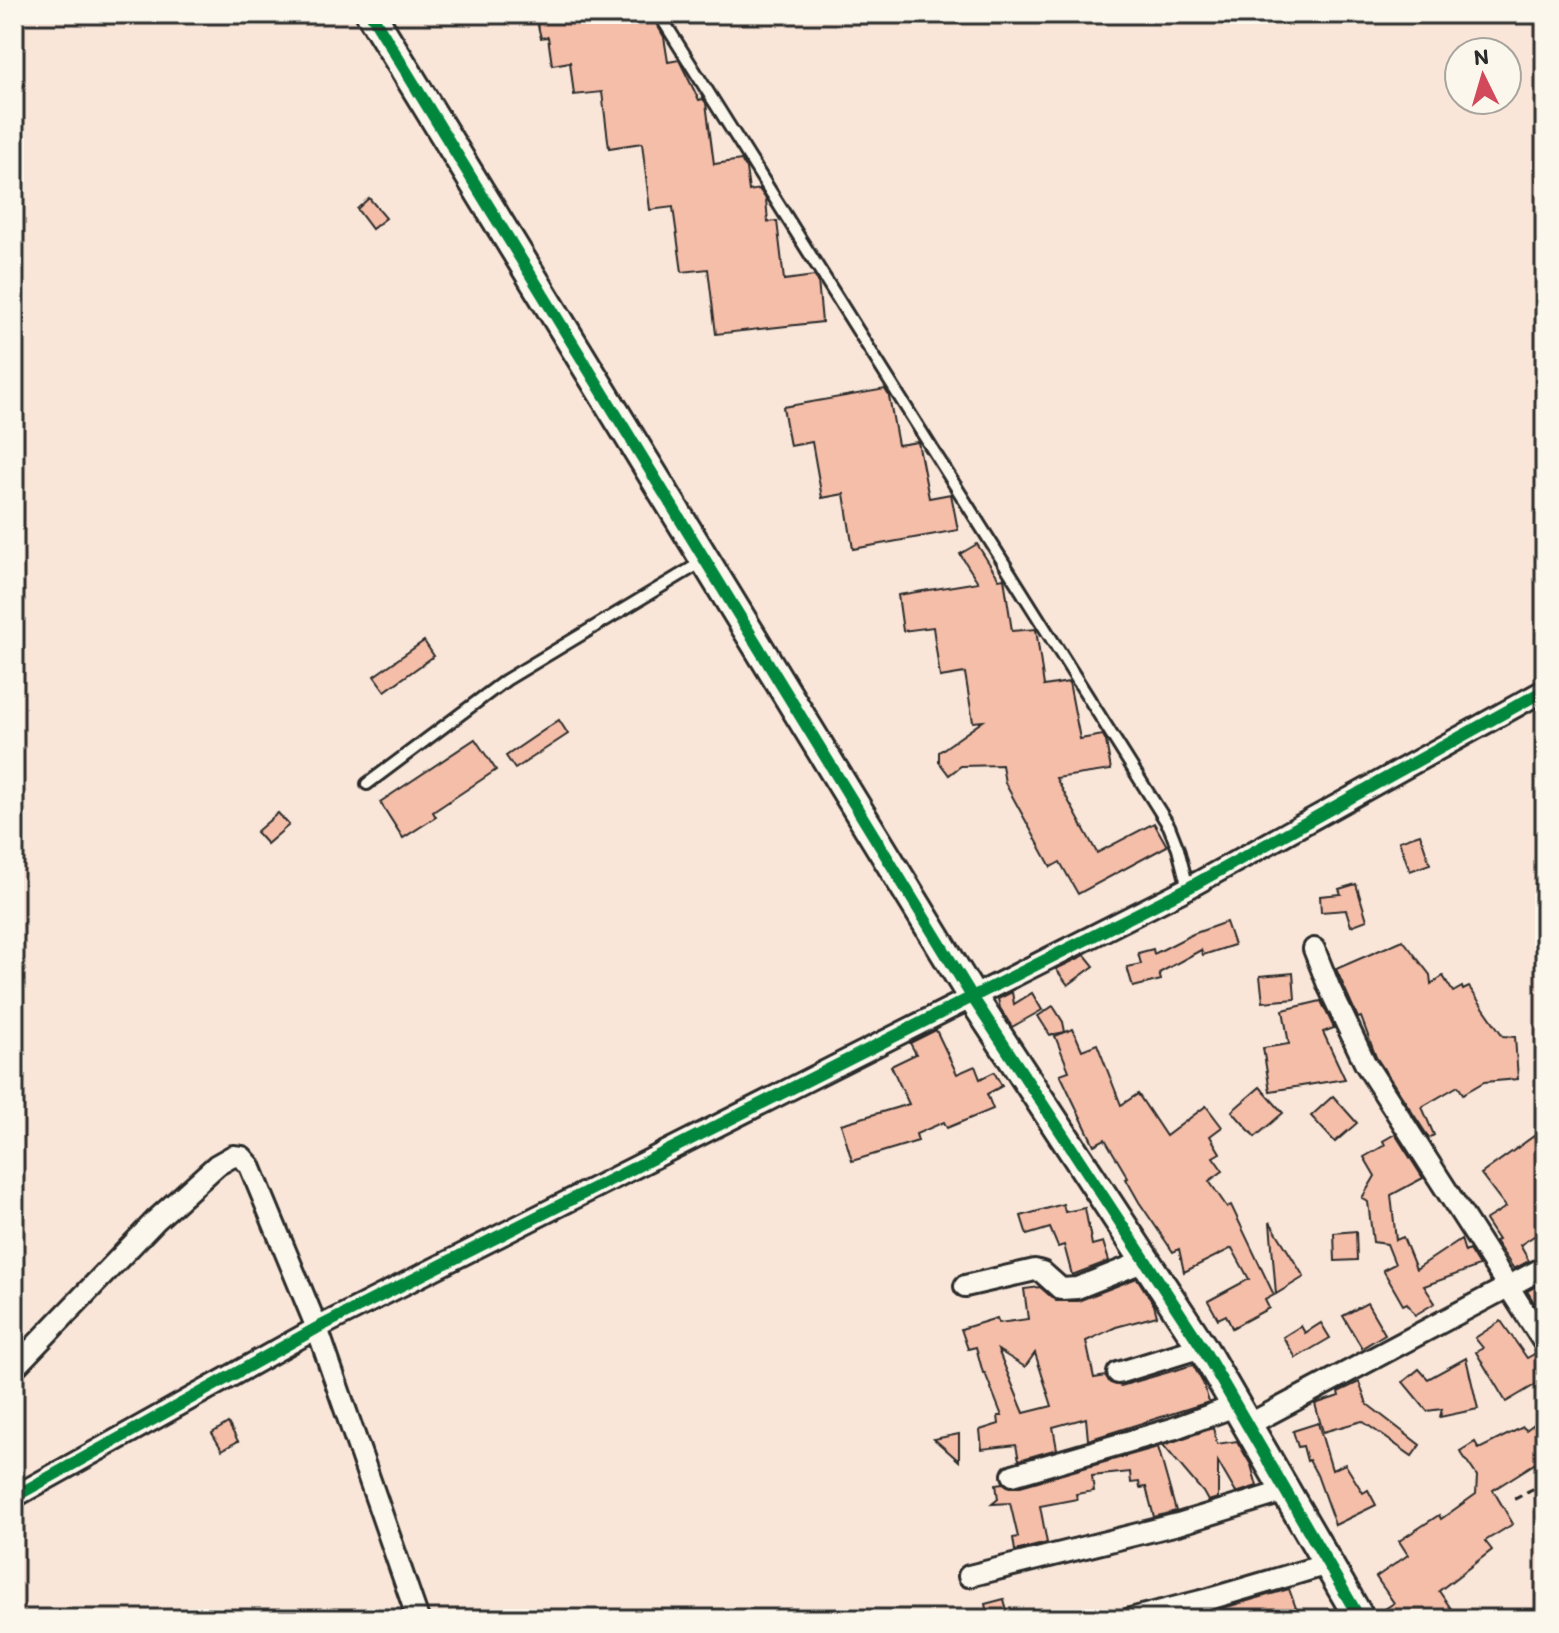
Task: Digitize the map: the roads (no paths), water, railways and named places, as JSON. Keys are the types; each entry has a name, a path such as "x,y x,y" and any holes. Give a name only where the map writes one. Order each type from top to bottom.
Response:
{"street":[{"path":"371,14 973,998 1202,1347 1360,1619"},
{"path":"14,1497 317,1328 1188,888 1545,690"},
{"path":"1314,949 1365,1063 1545,1344"},
{"path":"14,1368 156,1220 217,1165 233,1156 242,1157 250,1166 317,1328 418,1619"},
{"path":"965,1286 1035,1270 1042,1272 1061,1289 1077,1288 1145,1261"},
{"path":"1013,1475 1172,1429 1241,1416 1545,1267"},
{"path":"1118,1373 1202,1347"},
{"path":"969,1576 1178,1524 1286,1491"},
{"path":"1130,1619 1328,1564"}],"lane":[{"path":"659,14 1169,826 1188,888"},
{"path":"367,784 506,680 705,560"}]}
